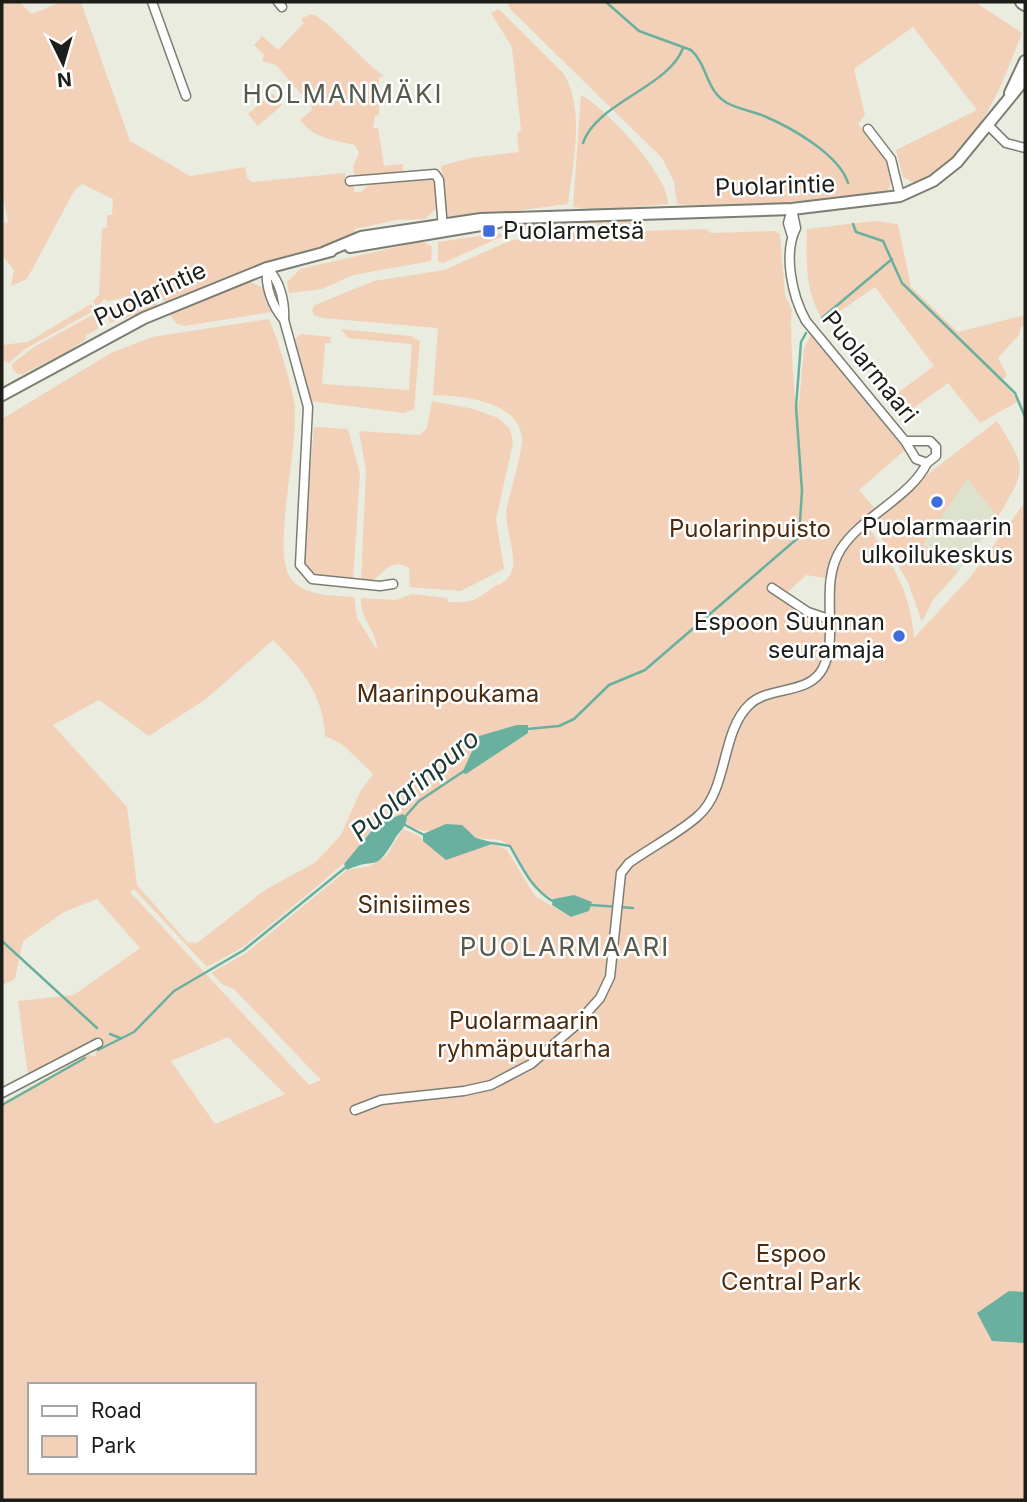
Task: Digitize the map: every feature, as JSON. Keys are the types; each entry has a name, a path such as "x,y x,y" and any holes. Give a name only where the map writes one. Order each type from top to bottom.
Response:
{"main road":[{"name":"Puolarintie","path":"1004,108 1025,61"},
{"name":"Puolarintie","path":"3,390 144,318 267,268 324,252 361,237 512,218 792,208 900,196 933,181 957,162 1004,108 1025,79"}],"street":[{"path":"152,2 186,96"},
{"path":"989,126 1006,143 1025,148"},
{"path":"868,129 891,159 900,196"},
{"path":"350,181 435,174 439,180 443,227"},
{"name":"Puolarmaari","path":"792,208 788,217 792,236 793,285 804,316 905,441 916,459 927,463 936,456 934,443 926,440 905,441"},
{"path":"267,268 266,280 276,311 284,320 308,407 300,565 312,579 380,586 393,584"},
{"path":"355,1110 381,1100 475,1090 501,1082 531,1063 575,1026 606,989 610,977 619,878 629,863 700,815 709,801 741,714 759,698 802,686 816,678 822,670 833,563 842,547 915,479 927,463"},
{"path":"772,588 808,612 829,619"},
{"path":"2,1093 99,1043"}],"shaded area":[{"path":"950,458 998,517 958,572 923,544 929,536"}],"green space":[{"path":"2,2 19,2 32,14 61,2 81,2 130,141 190,176 245,167 247,178 252,182 345,173 345,184 354,186 354,192 361,192 373,181 431,177 435,182 438,207 425,219 396,220 355,229 355,234 329,246 276,260 165,304 159,290 108,301 104,299 97,308 93,301 99,295 102,229 107,227 107,215 112,215 113,199 82,184 74,191 27,279 11,286 14,270 2,255 2,223 8,222 2,190"},
{"path":"975,2 1022,33 985,116 951,159 916,184 903,177 896,150 977,110 913,27 854,69 865,115 858,124 884,154 891,172 888,190 871,196 821,203 732,205 677,204 674,181 662,158 510,9 508,3"},
{"path":"499,9 564,74 570,89 574,104 576,138 568,204 451,219 446,213 441,166 470,158 519,152 517,133 521,130 512,47 491,13"},
{"path":"311,14 326,23 384,76 379,78 379,115 375,116 373,128 378,128 384,166 403,164 403,171 355,176 353,167 359,153 355,145 325,138 306,126 300,120 312,110 311,105 276,65 262,61 264,55 254,45 262,36 278,50 304,23 301,19"},
{"path":"272,93 282,105 258,126 248,114"},
{"path":"581,95 620,128 648,161 666,192 668,204 598,210 573,207"},
{"path":"616,219 649,222 599,228 595,222 591,227 534,227 509,233 500,226 520,222"},
{"path":"874,221 898,224 911,287 958,332 1025,315 1025,326 1021,327 1019,335 998,358 1007,375 1002,381 1019,401 980,423 948,383 901,417 888,400 934,366 875,287 824,322 810,289 807,229"},
{"path":"707,229 711,233 775,231 780,234 785,295 792,311 791,341 796,406 799,403 804,348 811,335 905,450 859,490 876,510 868,526 899,579 909,607 914,638 972,575 1025,502 1025,1500 2,1500 2,1103 87,1055 96,1056 95,1048 28,1076 18,1001 74,995 140,948 97,899 64,912 23,941 15,979 2,985 2,419 111,353 152,337 269,319 294,401 294,441 285,519 285,563 296,584 310,592 354,597 357,618 377,650 375,637 363,613 361,598 395,600 412,594 447,598 448,602 467,602 503,583 511,573 513,556 506,515 522,439 519,426 500,408 473,399 433,395 438,328 322,318 314,315 312,310 315,305 374,281 444,270 507,242 535,234","holes":["806,575 825,578 834,584 833,614 821,614 785,595","273,640 309,683 324,721 325,736 343,745 373,774 360,792 341,835 316,862 265,890 197,943 187,942 137,885 127,807 53,725 99,700 149,736 206,699","403,814 407,818 406,825 422,830 436,830 446,824 473,834 476,838 500,840 512,847 534,887 553,899 574,895 589,911 571,917 535,896 507,850 494,844 476,849 423,841 421,837 403,829 386,856 370,866 347,870 246,953 211,973 222,984 234,989 321,1080 309,1085 130,892 134,889 207,967 243,947 308,894 350,858 372,829","228,1037 285,1094 215,1124 171,1061"]},
{"path":"500,233 503,236 443,263 438,261 438,242"},
{"path":"422,241 432,247 431,261 353,275 322,289 289,293 287,282 300,269"},
{"path":"247,281 262,287 272,312 185,326 177,324 169,314"},
{"path":"144,297 154,299 159,307 110,323 104,308"},
{"path":"91,304 95,310 25,349 9,363 2,360 2,345 28,342"},
{"path":"94,314 101,316 105,325 85,336 86,339 67,352 23,374 17,374 12,368 12,364 34,347"},
{"path":"341,329 411,336 420,341 414,409 404,413 309,401 295,339 301,334 331,337 330,343 325,343 322,384 409,390 412,344 348,338"},
{"path":"432,401 474,409 498,418 510,429 513,443 496,519 504,569 461,591 410,587 409,568 399,564 390,566 374,580 361,581 366,470 359,431 419,435 427,428"},
{"path":"997,421 1014,449 1020,469 1018,478 998,517 967,479 923,544 958,572 932,601 922,622 908,582 873,524 915,484"},
{"path":"314,427 348,429 360,474 353,580 314,575 309,572 303,559"}],"water":[{"path":"517,725 528,725 528,733 466,774 462,773 479,736"},
{"path":"403,814 407,818 406,824 379,861 347,870 344,864 378,823"},
{"path":"446,824 462,825 476,838 495,843 446,860 423,841 423,834"},
{"path":"574,895 592,902 589,911 571,917 552,905 553,899"},
{"path":"1009,1291 1025,1292 1025,1343 992,1341 977,1313"}],"waterway":[{"path":"606,2 639,31 691,50 720,98 800,134 835,162 848,183"},
{"path":"583,143 590,129 602,117 663,74 675,62 683,48"},
{"path":"853,224 856,232 883,241 902,283 1015,393 1025,417"},
{"name":"Puolarinpuro","path":"822,318 892,259"},
{"name":"Puolarinpuro","path":"527,729 559,726 574,719 609,685 645,670 799,537 802,491 796,407 801,342 806,333"},
{"name":"Puolarinpuro","path":"404,818 419,801 464,771"},
{"path":"405,825 424,835"},
{"path":"492,843 510,846 533,884 554,902"},
{"name":"Puolarinpuro","path":"98,1050 134,1032 174,991 244,950 346,867"},
{"path":"591,905 633,908"},
{"path":"2,941 97,1028"},
{"path":"110,1034 120,1038"},
{"path":"2,1105 85,1058"}],"place":[{"name":"Puolarmetsä","path":"489,231"},
{"name":"Puolarmaarin ulkoilukeskus","path":"937,502"},
{"name":"Espoon Suunnan seuramaja","path":"899,636"}],"district":[{"name":"HOLMANMÄKI","path":"343,94"},
{"name":"PUOLARMAARI","path":"565,947"}],"park label":[{"name":"Puolarinpuisto","path":"750,529"},
{"name":"Maarinpoukama","path":"448,694"},
{"name":"Sinisiimes","path":"414,905"},
{"name":"Puolarmaarin ryhmäpuutarha","path":"524,1035"},
{"name":"Espoo Central Park","path":"791,1268"}]}
